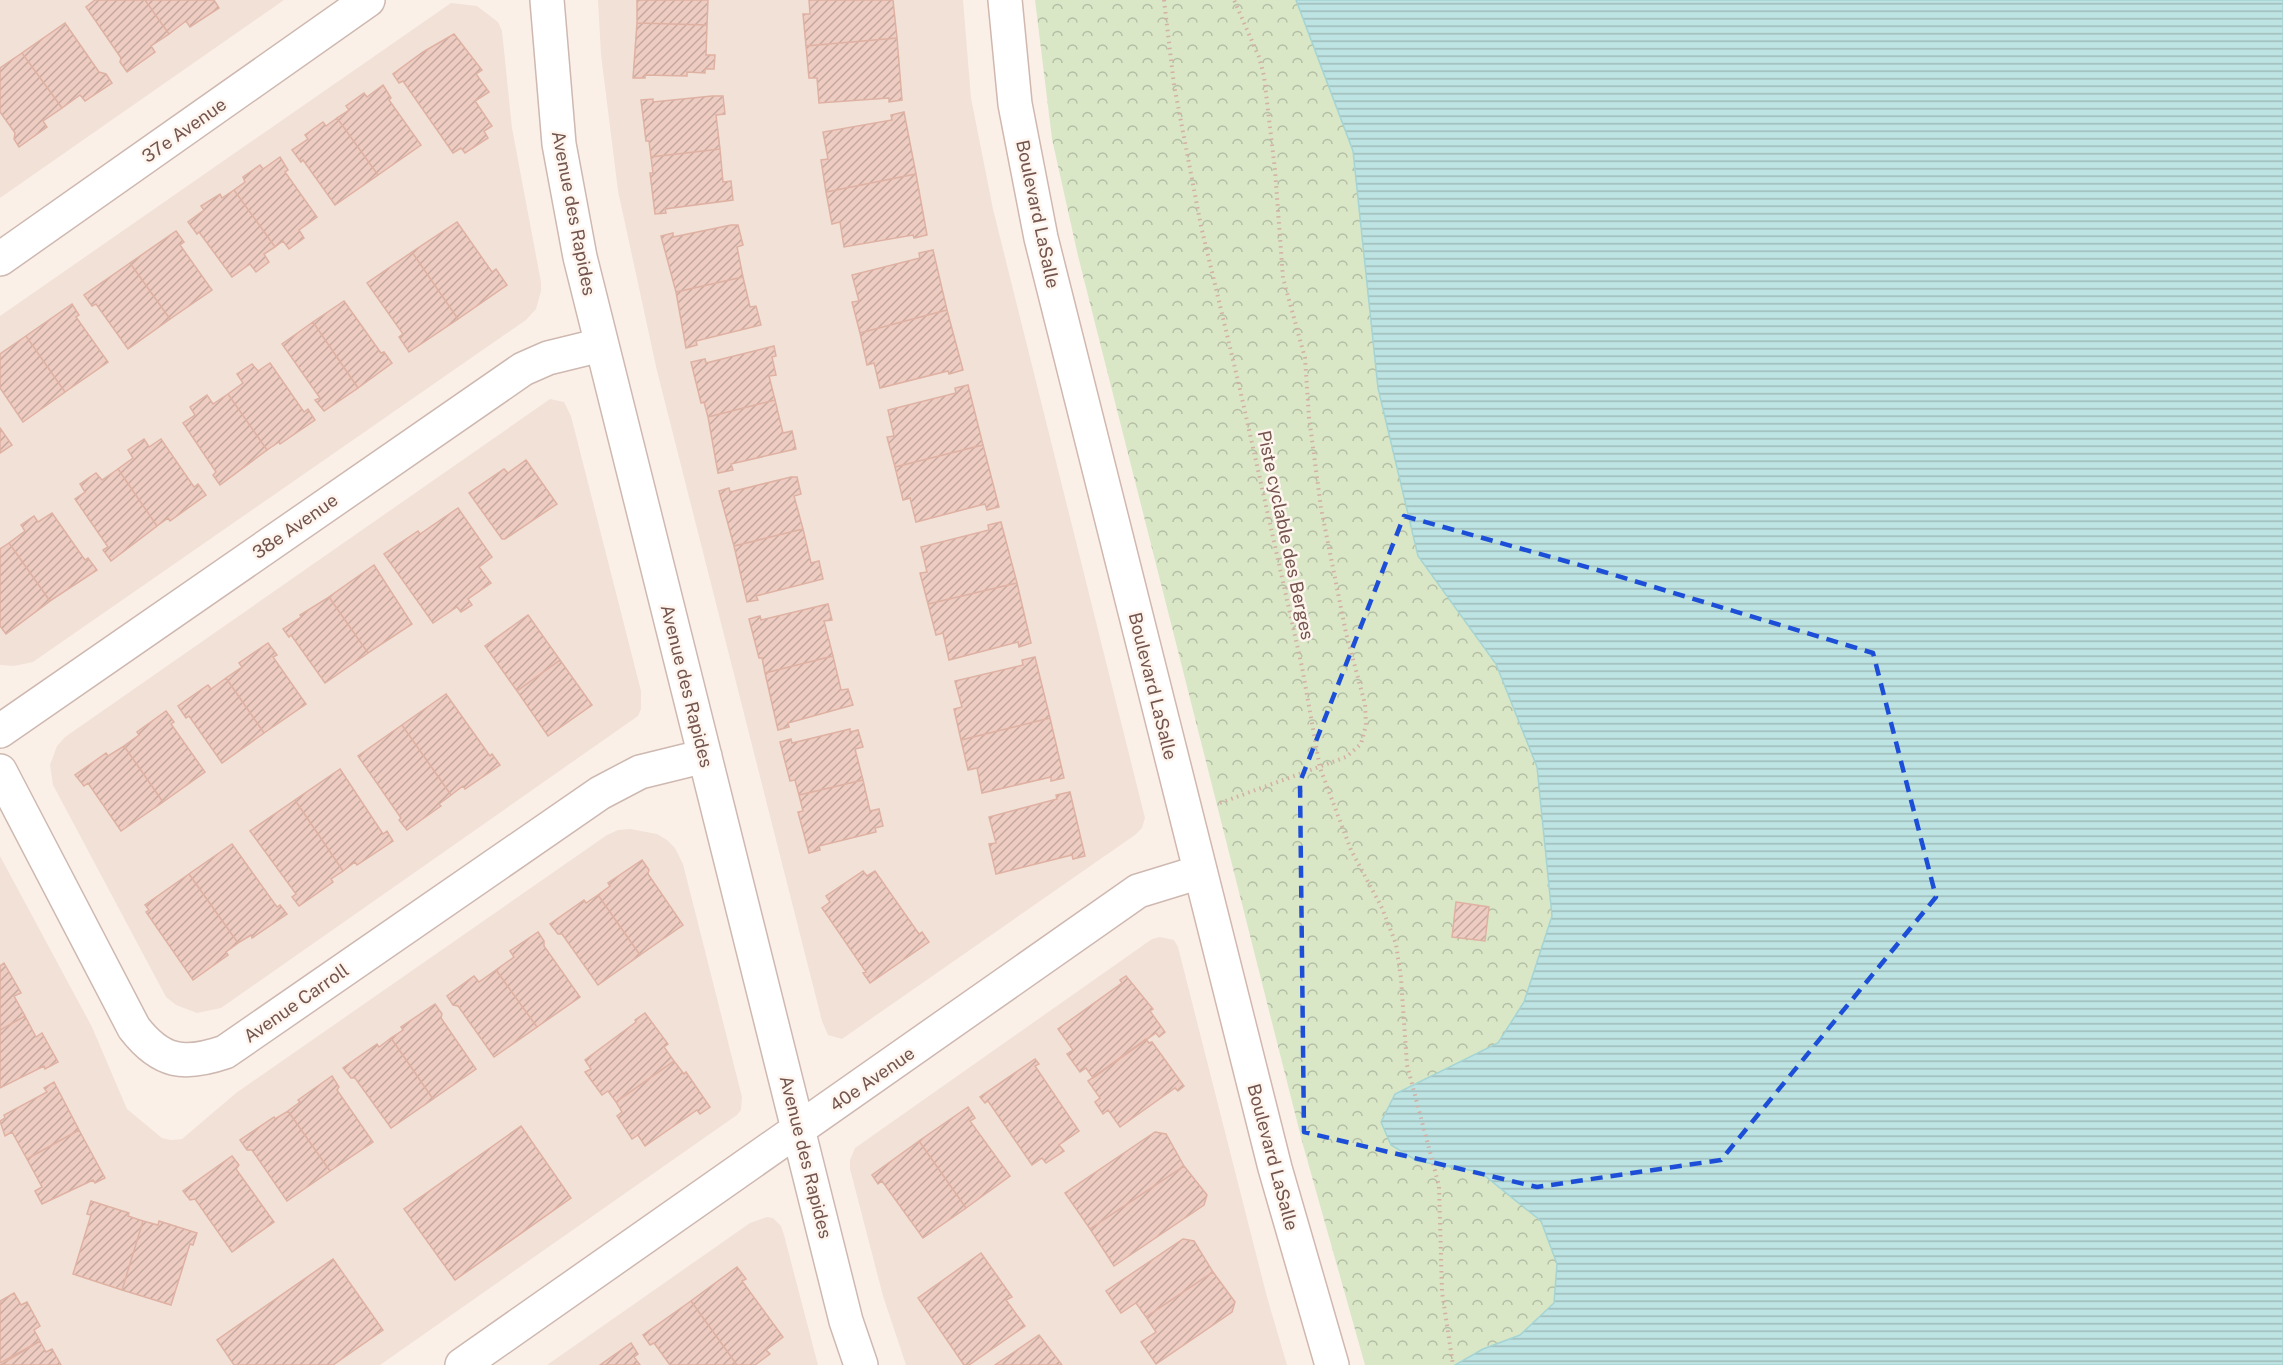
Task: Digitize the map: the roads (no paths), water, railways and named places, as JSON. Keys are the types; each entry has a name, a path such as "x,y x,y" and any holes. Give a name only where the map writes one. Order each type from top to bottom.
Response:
{"street":[{"name":"37e Avenue","path":"0,259 368,0"},
{"name":"Avenue des Rapides","path":"547,0 559,144 580,257 846,1321 861,1365"},
{"name":"Boulevard LaSalle","path":"1005,0 1016,104 1041,238 1278,1179 1332,1365"},
{"name":"38e Avenue","path":"0,731 523,369 548,358 601,345"},
{"name":"Avenue Carroll","path":"0,771 134,1028 146,1044 159,1054 174,1060 191,1060 225,1052 600,792 640,772 705,756"},
{"name":"40e Avenue","path":"462,1365 1138,891 1200,872"}],"water":[{"path":"1296,0 2283,0 2283,1365 1455,1365 1483,1349 1520,1335 1554,1303 1557,1264 1541,1221 1480,1172 1417,1161 1391,1145 1381,1122 1395,1094 1498,1043 1524,1002 1552,916 1537,767 1496,664 1418,556 1378,388 1353,151"}]}
